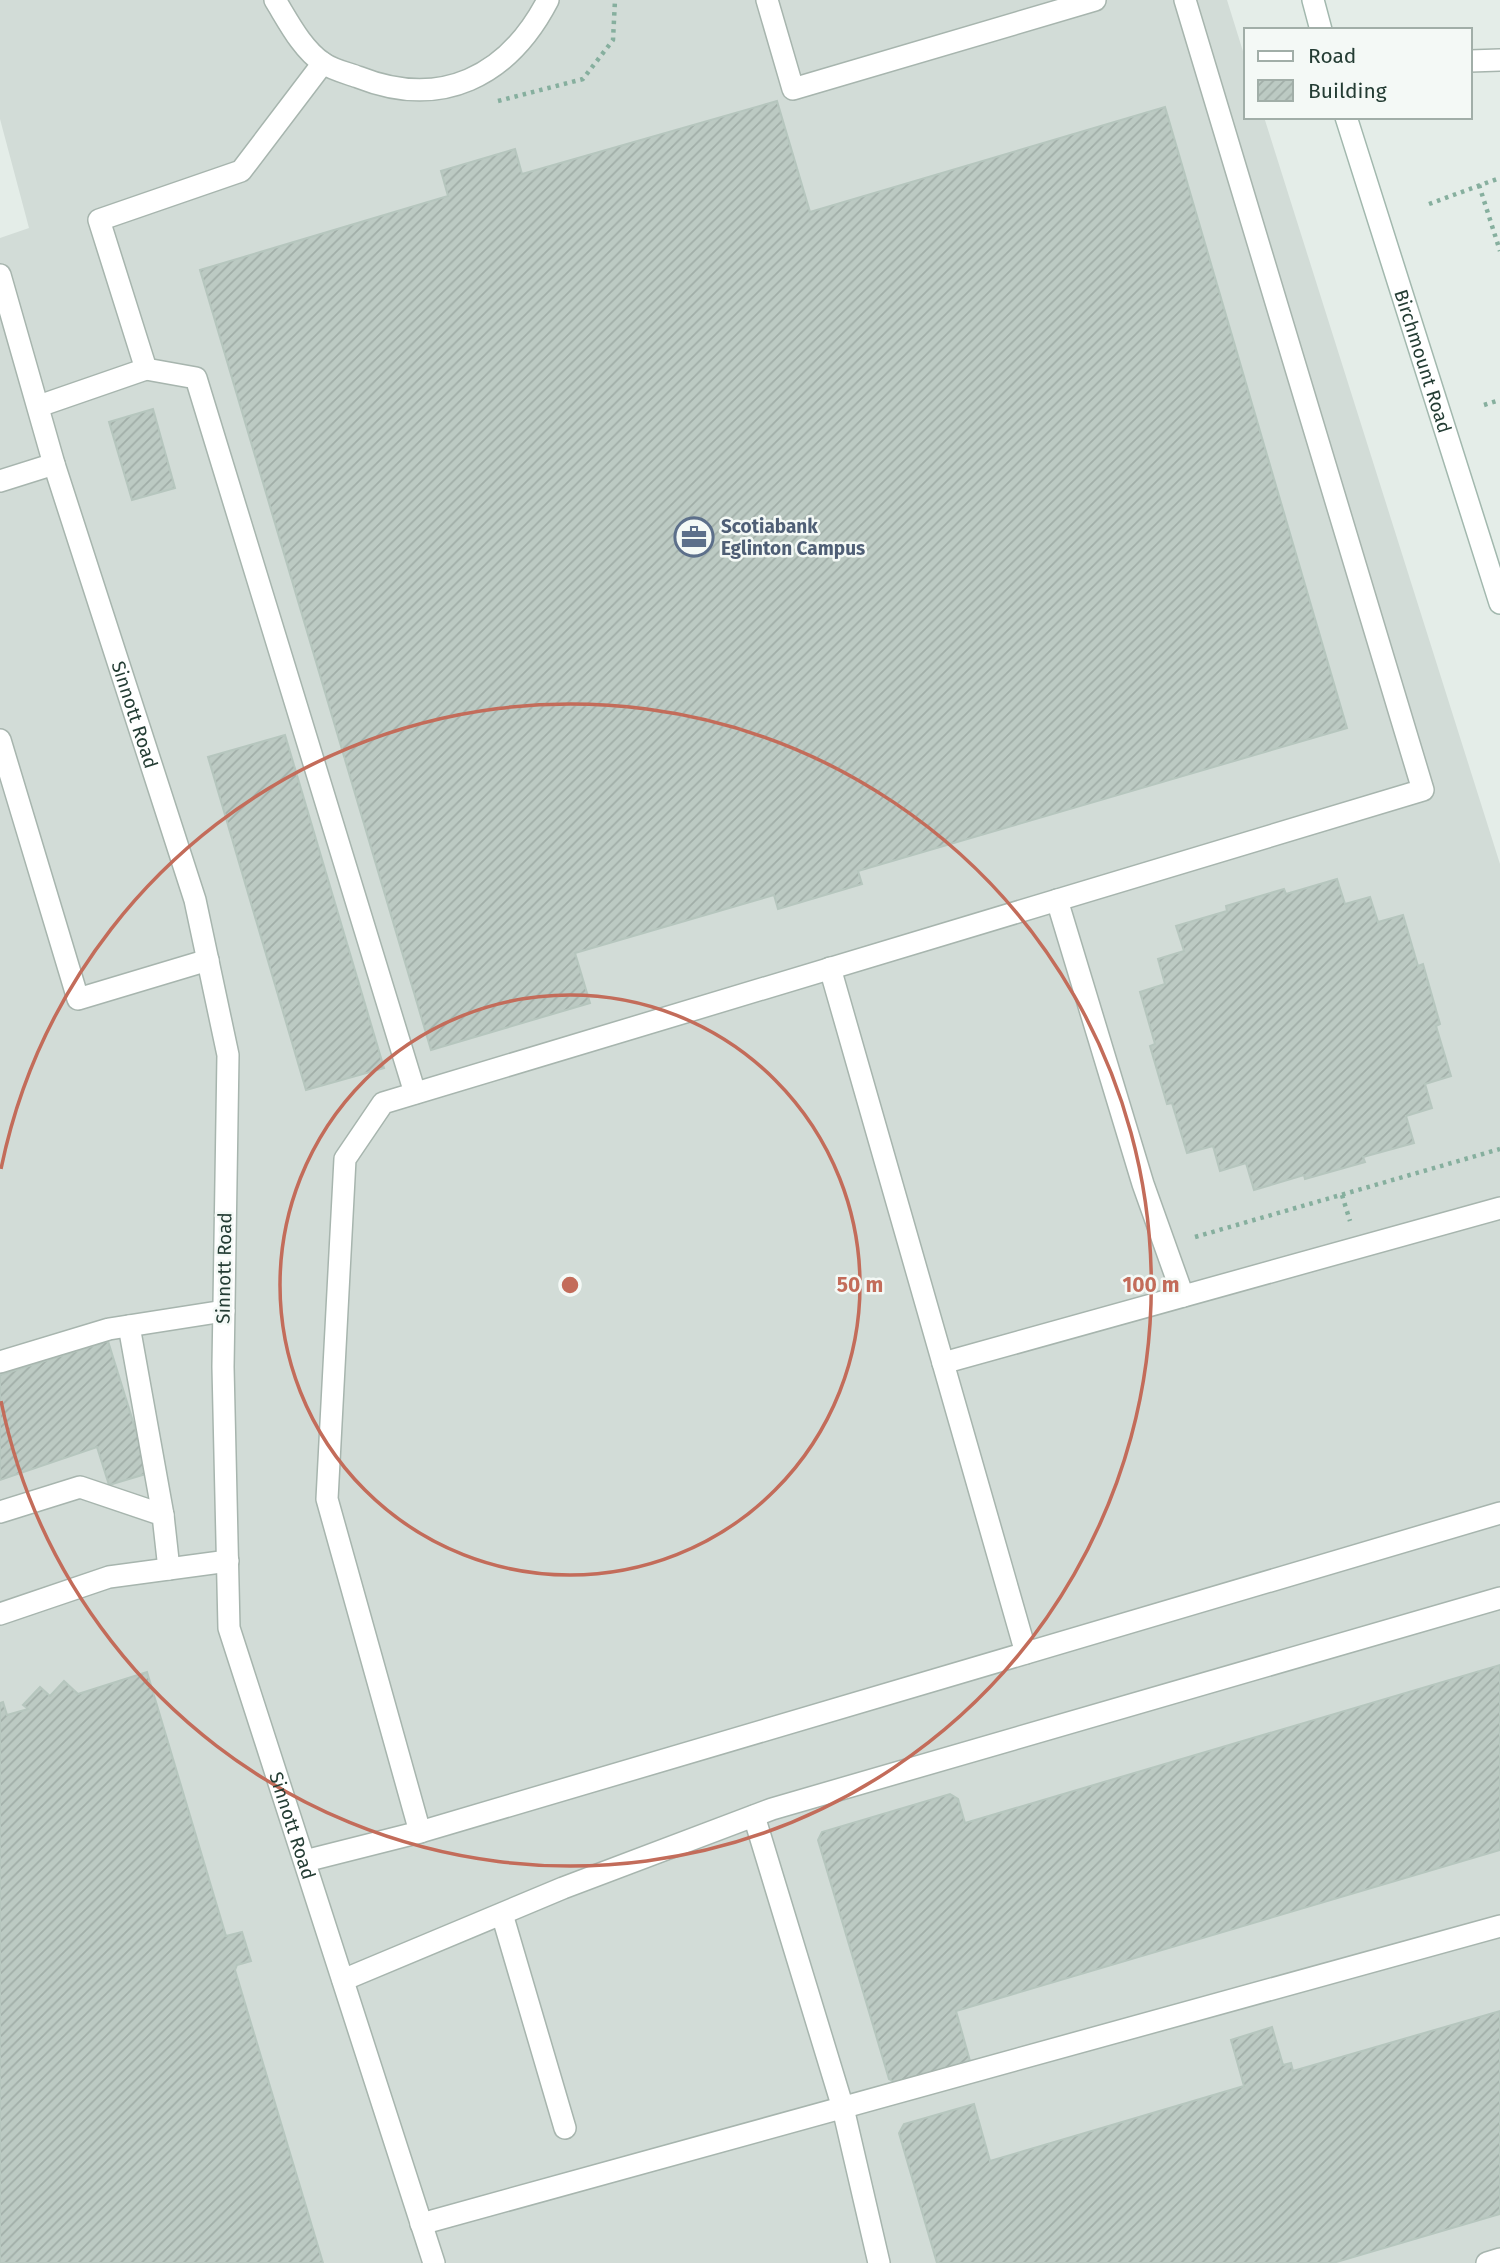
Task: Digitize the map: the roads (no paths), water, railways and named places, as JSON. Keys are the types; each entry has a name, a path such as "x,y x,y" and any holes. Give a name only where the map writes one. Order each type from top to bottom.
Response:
{"street":[{"path":"275,0 294,32 323,64 377,85 415,90 456,87 484,73 510,52 535,24 548,0"},
{"path":"767,0 793,89 1095,0"},
{"path":"420,1832 327,1499 345,1159 383,1103 1423,790 1185,0"},
{"path":"1313,0 1320,28"},
{"path":"1472,61 1500,60"},
{"path":"146,369 99,220 241,171 323,64"},
{"name":"Birchmount Road","path":"1347,119 1500,603"},
{"name":"Sinnott Road","path":"0,275 54,464 195,901 228,1055 224,1311 229,1628 434,2263"},
{"path":"39,406 146,369 195,378 415,1093"},
{"path":"0,481 54,464"},
{"path":"0,740 78,999 208,960"},
{"path":"1057,901 1143,1184 1183,1296"},
{"path":"830,968 1026,1653"},
{"path":"943,1363 1500,1208"},
{"path":"0,1362 129,1326 224,1311"},
{"path":"129,1326 163,1515 169,1569"},
{"path":"0,1512 80,1487 163,1515"},
{"path":"304,1861 420,1832 1500,1513"},
{"path":"0,1614 109,1577 228,1561"},
{"path":"343,1980 502,1914 754,1816 1500,1598"},
{"path":"754,1816 843,2108 878,2263"},
{"path":"502,1914 565,2128"},
{"path":"421,2224 1500,1926"},
{"path":"1487,2263 1500,2259"}],"place":[{"name":"Scotiabank Eglinton Campus","path":"694,537"}]}
